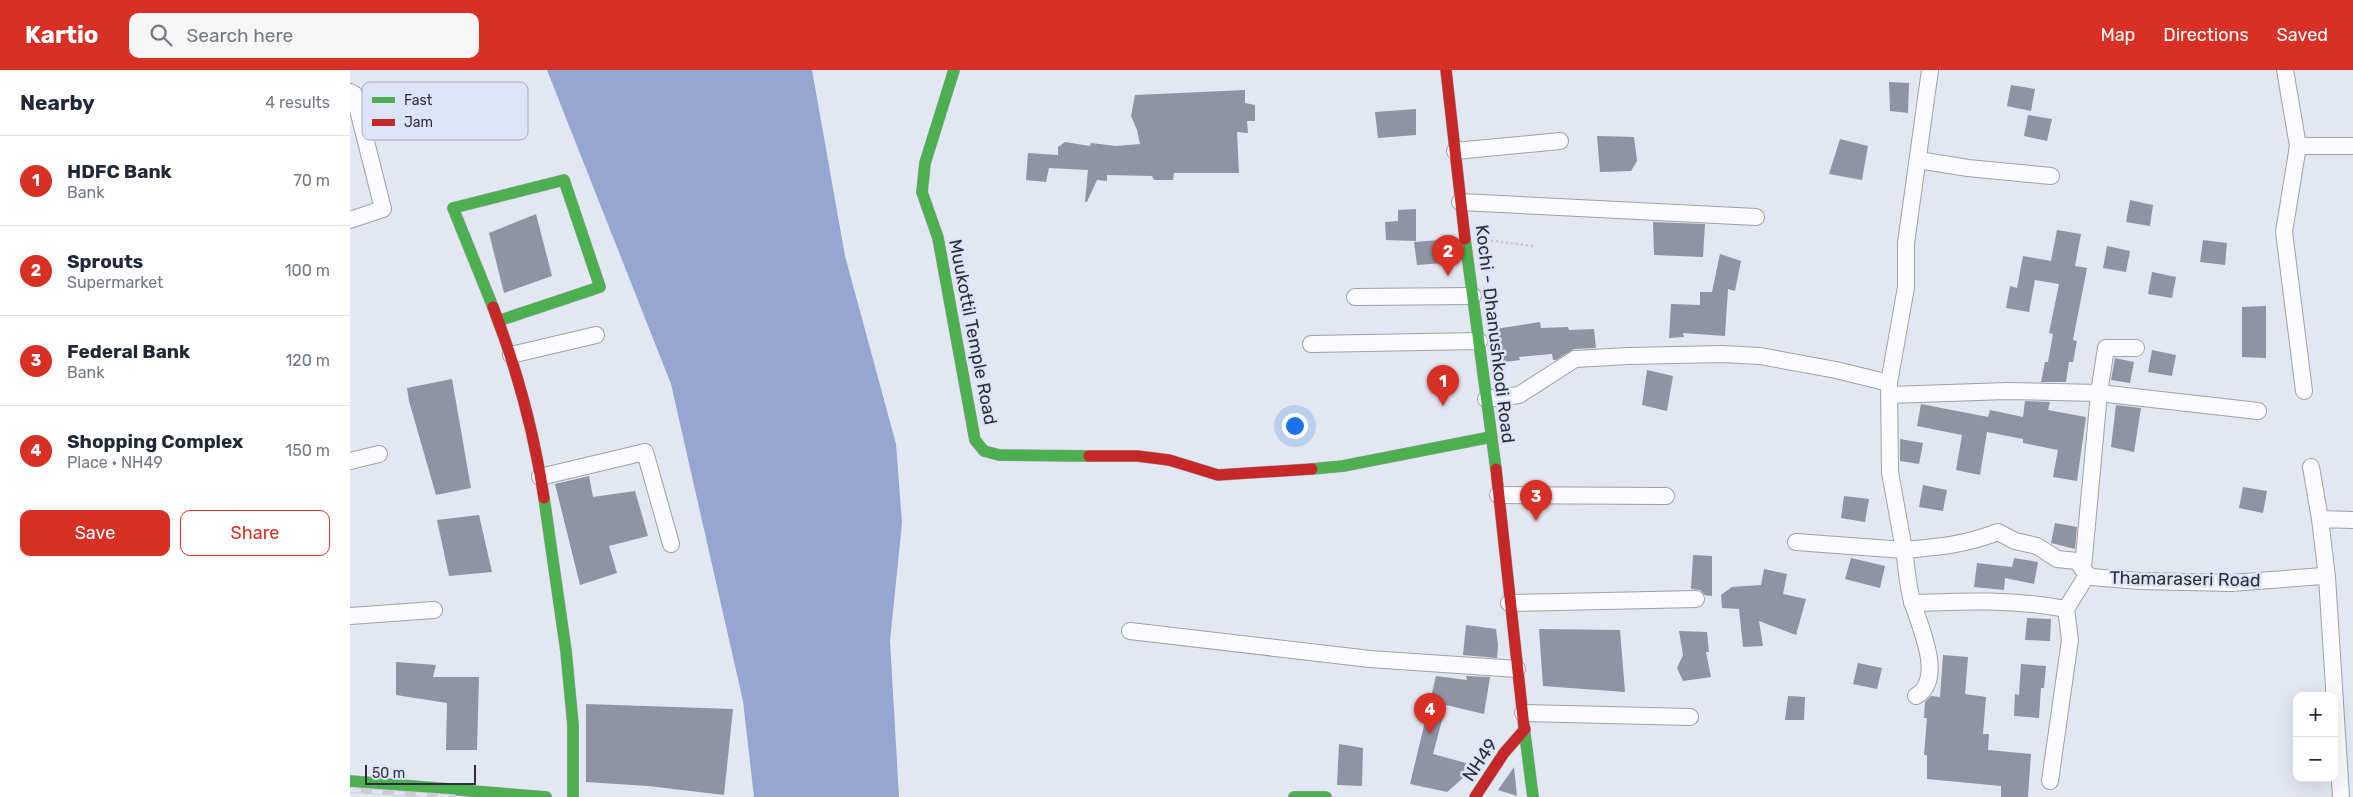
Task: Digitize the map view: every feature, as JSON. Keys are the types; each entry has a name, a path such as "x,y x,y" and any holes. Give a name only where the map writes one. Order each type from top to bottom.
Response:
{"main road":[{"name":"Muukottil Temple Road","path":"954,70 925,163 922,192 938,238 976,440 984,451 999,455 1137,456 1169,460 1218,476 1343,466 1491,437"},
{"name":"Kochi - Dhanushkodi Road","path":"1446,70 1460,202 1491,437 1533,797"},
{"path":"498,321 600,287 564,180 453,208 511,355 525,402 540,477 566,651 573,724 573,797"},
{"name":"NH49","path":"1475,797 1513,742 1525,729"},
{"path":"350,781 448,793 546,797"},
{"path":"1294,797 1326,797"}],"street":[{"path":"1916,696 1925,688 1930,666 1920,620 1912,603 1890,472 1889,389 1906,287 1906,243 1930,70"},
{"path":"2285,70 2298,146 2284,232 2304,392"},
{"path":"350,92 354,94 362,126"},
{"path":"350,220 383,209 366,140"},
{"path":"1455,151 1560,141"},
{"path":"2298,146 2353,146"},
{"path":"1918,160 1968,168 2051,176"},
{"path":"1460,202 1756,217"},
{"path":"1355,296 1472,296"},
{"path":"511,355 596,335"},
{"path":"1311,344 1479,341"},
{"path":"2050,780 2070,640 2066,610 2085,572 2099,393 2106,348 2136,348"},
{"path":"1486,399 1519,395 1575,359 1722,354 1760,356 1836,370 1889,389 2099,393 2258,412"},
{"path":"540,477 645,452 671,544"},
{"path":"350,461 379,454"},
{"path":"2311,467 2327,577 2341,797"},
{"path":"1498,495 1666,496"},
{"path":"2320,519 2353,520"},
{"name":"Thamaraseri Road","path":"1796,542 1904,550 1972,542 1998,532 2014,541 2038,546 2057,559 2076,560 2091,577 2140,581 2231,583 2327,577"},
{"path":"1509,603 1696,599"},
{"path":"1912,603 2018,602 2066,610"},
{"path":"350,616 434,610"},
{"path":"1130,631 1370,659 1517,669"},
{"path":"1523,713 1690,717"}],"path":[{"path":"1465,238 1533,246"}],"water":[{"path":"547,70 812,70 845,256 896,444 902,523 890,641 899,797 754,797 743,701 671,384"}],"building":[{"path":"1889,82 1909,83 1908,113 1890,111"},
{"path":"2011,85 2035,89 2031,111 2007,106"},
{"path":"1245,90 1245,103 1255,105 1255,121 1247,121 1248,133 1237,132 1239,173 1174,173 1173,180 1154,180 1152,176 1107,175 1107,181 1097,180 1087,202 1085,202 1088,170 1049,168 1046,182 1026,180 1028,153 1058,155 1058,147 1065,142 1090,146 1091,143 1116,146 1140,144 1131,116 1135,95"},
{"path":"1416,109 1416,135 1378,138 1375,112"},
{"path":"2028,115 2052,119 2047,141 2024,136"},
{"path":"1597,136 1634,137 1637,161 1631,171 1600,172"},
{"path":"1840,139 1868,146 1862,180 1829,174"},
{"path":"2130,200 2153,205 2150,226 2126,222"},
{"path":"1416,209 1416,241 1386,240 1385,222 1398,221 1398,210"},
{"path":"536,214 552,276 504,293 489,233"},
{"path":"1653,222 1705,224 1703,257 1654,255"},
{"path":"2057,230 2081,234 2075,266 2087,268 2073,340 2077,341 2073,362 2069,362 2066,382 2041,382 2045,362 2048,362 2053,334 2049,333 2059,284 2035,280 2029,312 2006,308 2010,286 2017,288 2023,256 2051,261"},
{"path":"1440,240 1443,263 1417,265 1414,242"},
{"path":"2203,240 2227,243 2225,265 2200,262"},
{"path":"2107,246 2130,251 2126,272 2103,268"},
{"path":"1720,254 1741,261 1735,291 1728,289 1725,336 1683,333 1684,337 1669,338 1671,304 1700,305 1700,292 1712,292"},
{"path":"2152,272 2176,277 2172,298 2148,294"},
{"path":"2266,306 2266,358 2242,357 2242,307"},
{"path":"1540,322 1541,328 1568,327 1569,330 1594,329 1596,348 1574,349 1556,360 1553,360 1552,354 1519,357 1520,360 1498,363 1495,329"},
{"path":"2152,350 2176,355 2172,376 2148,372"},
{"path":"2115,358 2134,362 2130,383 2111,380"},
{"path":"1647,370 1673,376 1667,411 1642,405"},
{"path":"452,379 471,488 436,495 407,388"},
{"path":"2025,401 2050,402 2048,410 2086,417 2077,481 2053,477 2058,450 2023,443 2023,439 1987,432 1980,475 1956,470 1962,435 1917,426 1921,404 1988,417 1990,410 2023,417"},
{"path":"2116,405 2141,408 2134,452 2111,447"},
{"path":"1900,439 1923,443 1919,464 1900,461"},
{"path":"589,476 593,497 635,491 648,536 609,546 617,573 580,585 555,484"},
{"path":"1923,485 1947,490 1943,511 1919,507"},
{"path":"2243,487 2267,491 2263,513 2239,508"},
{"path":"1844,496 1869,499 1865,522 1841,518"},
{"path":"479,515 492,572 449,576 437,520"},
{"path":"2055,523 2077,527 2075,549 2051,543"},
{"path":"1693,555 1712,556 1712,596 1705,595 1700,590 1691,589"},
{"path":"1851,558 1885,566 1880,588 1845,579"},
{"path":"2014,558 2038,562 2034,584 2005,578 2004,590 1974,587 1977,563 2012,567"},
{"path":"1764,569 1787,574 1783,594 1806,599 1796,635 1759,621 1763,646 1743,647 1739,609 1722,608 1721,595 1732,587 1761,585"},
{"path":"2027,618 2051,619 2050,641 2025,640"},
{"path":"1466,625 1496,629 1497,658 1463,655"},
{"path":"1539,629 1620,630 1625,692 1543,686"},
{"path":"1679,631 1707,632 1709,652 1706,652 1711,677 1683,681 1677,668 1683,655"},
{"path":"1943,655 1968,657 1965,694 1986,697 1983,734 1989,734 1988,750 2031,754 2028,797 2001,797 2001,786 1927,779 1927,755 1924,755 1927,718 1924,718 1925,702 1931,696 1940,697"},
{"path":"396,662 436,665 433,677 479,677 477,750 446,750 447,703 396,695"},
{"path":"1858,663 1882,668 1877,689 1853,684"},
{"path":"2021,664 2046,666 2044,688 2041,688 2039,718 2014,716 2015,694 2019,695"},
{"path":"1436,676 1467,680 1466,676 1490,677 1484,714 1446,705 1433,754 1466,763 1463,778 1447,792 1410,784"},
{"path":"1788,696 1805,697 1804,720 1785,720"},
{"path":"586,704 733,709 724,795 648,786 586,782"},
{"path":"1339,744 1363,748 1362,786 1337,785"},
{"path":"1514,767 1517,796 1498,790"}],"railway":[{"path":"350,790 454,797"}],"traffic: fast":[{"path":"954,70 925,163 922,192 938,238 975,440 984,451 999,455 1089,456"},
{"path":"493,307 453,208 564,180 600,287 498,321"},
{"path":"1465,239 1496,469"},
{"path":"1312,469 1343,466 1491,437"},
{"path":"544,498 566,651 573,725 573,797"},
{"path":"1524,727 1533,797"},
{"path":"350,781 546,797"},
{"path":"1294,797 1326,797"}],"traffic: jam":[{"path":"1446,70 1465,239"},
{"path":"493,307 524,401 544,498"},
{"path":"1089,456 1137,456 1169,460 1218,475 1312,469"},
{"path":"1496,469 1524,727"},
{"path":"1475,797 1504,753 1525,729"}],"place":[{"name":"Sprouts","path":"1448,276"},
{"name":"HDFC Bank","path":"1443,406"},
{"name":"Federal Bank","path":"1536,521"},
{"name":"Shopping Complex","path":"1430,734"}]}
